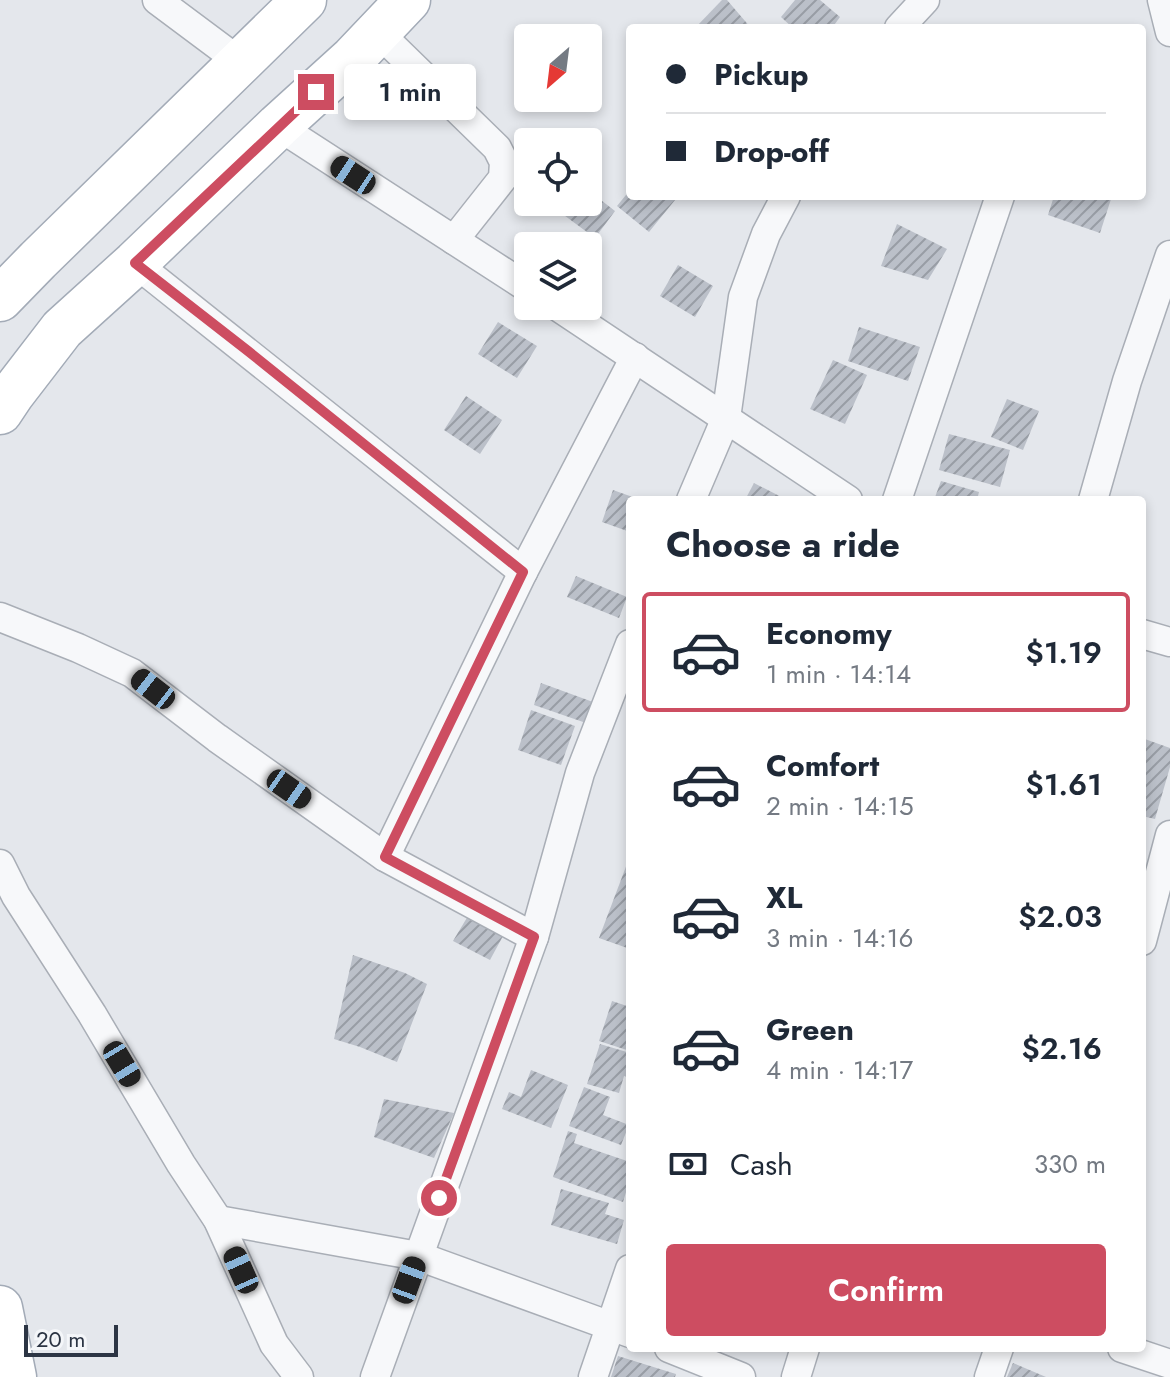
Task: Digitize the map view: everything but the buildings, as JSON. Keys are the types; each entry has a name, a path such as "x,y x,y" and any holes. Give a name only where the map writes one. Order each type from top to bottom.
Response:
{"main road":[{"path":"0,299 304,0"},
{"path":"0,412 62,329 353,58 408,0"},
{"path":"0,1308 14,1377"}],"street":[{"path":"157,0 240,62"},
{"path":"903,24 925,0"},
{"path":"1162,0 1170,32"},
{"path":"378,32 497,148 504,162 503,178 454,240"},
{"path":"278,126 514,279"},
{"path":"693,496 726,418 743,297 766,234 784,200"},
{"path":"898,496 999,200"},
{"path":"1094,496 1127,381 1170,255"},
{"path":"135,263 523,572"},
{"path":"578,320 842,496"},
{"path":"385,857 523,572 635,357"},
{"path":"0,617 132,673 217,738 385,857 534,937"},
{"path":"1146,635 1170,642"},
{"path":"375,1377 534,937 580,773 624,674"},
{"path":"1146,926 1170,835"},
{"path":"0,864 16,896 218,1220 274,1344 299,1377"},
{"path":"218,1220 418,1256 620,1329"},
{"path":"593,1377 620,1329 626,1293"},
{"path":"679,1352 741,1377"},
{"path":"796,1377 804,1352"},
{"path":"989,1377 998,1352"},
{"path":"1134,1352 1170,1364"}],"route":[{"path":"316,92 135,263 523,572 385,857 534,937 439,1198"}]}
